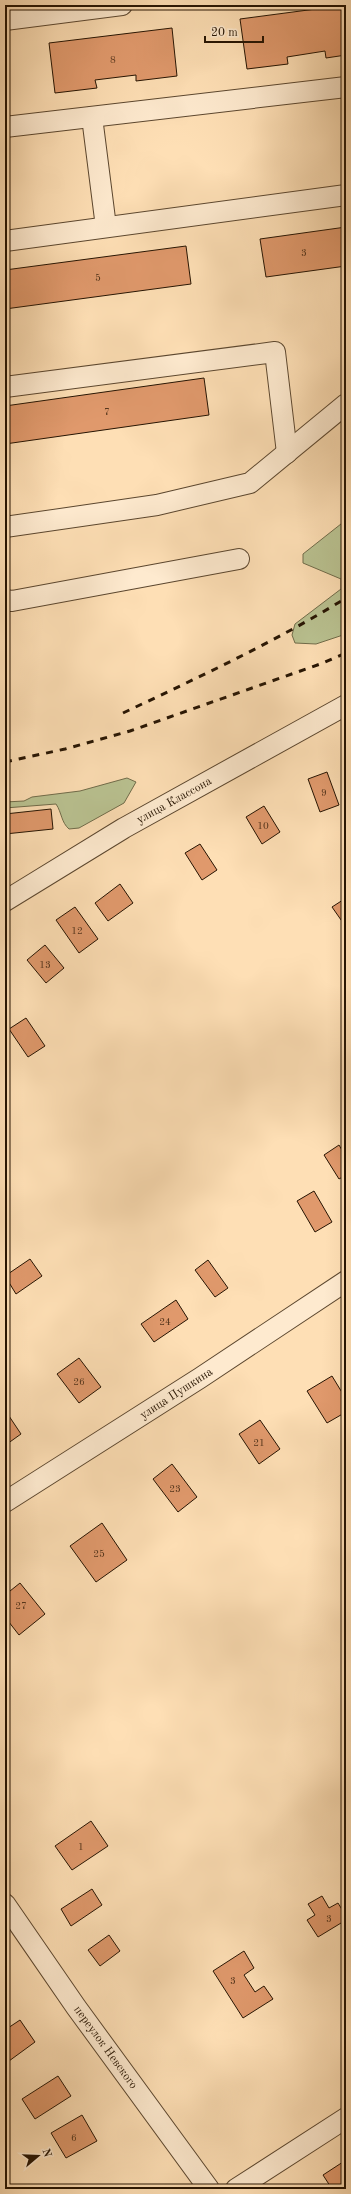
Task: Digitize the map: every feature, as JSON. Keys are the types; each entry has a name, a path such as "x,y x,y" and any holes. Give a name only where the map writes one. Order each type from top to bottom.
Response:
{"street":[{"path":"5,20 122,5"},
{"path":"5,127 346,87"},
{"path":"92,117 106,227"},
{"path":"5,241 346,195"},
{"path":"5,387 275,352 287,453"},
{"path":"5,527 157,505 250,483 346,404"},
{"path":"5,600 12,601 240,559"},
{"name":"улица Классона","path":"5,901 124,828 346,705"},
{"name":"улица Пушкина","path":"5,1502 200,1378 346,1282"},
{"name":"переулок Невского","path":"5,1904 76,2007 209,2189"},
{"path":"236,2189 346,2118"}],"green space":[{"path":"346,520 346,634 316,644 295,643 292,635 295,624 341,589 341,579 303,563 303,554"},
{"path":"127,778 136,782 124,803 79,828 69,829 66,826 56,804 5,808 5,802 24,801 32,797 80,791"}],"building":[{"path":"346,5 346,55 326,58 325,51 287,57 288,64 247,69 240,19"},
{"path":"172,28 177,76 136,81 136,75 95,80 97,88 55,93 49,43"},
{"path":"346,227 346,266 266,277 260,239"},
{"path":"186,246 191,284 5,309 5,270"},
{"path":"204,378 209,415 5,444 5,406"},
{"path":"327,772 339,805 320,812 308,779"},
{"path":"264,806 280,832 262,844 246,817"},
{"path":"51,809 53,829 5,834 5,814"},
{"path":"200,844 217,870 202,880 185,853"},
{"path":"120,884 133,903 108,921 95,903"},
{"path":"346,898 346,927 332,907"},
{"path":"75,907 98,939 79,953 56,920"},
{"path":"45,945 64,968 46,983 27,960"},
{"path":"26,1018 45,1046 28,1057 9,1029"},
{"path":"339,1145 346,1157 346,1175 339,1179 324,1155"},
{"path":"314,1191 332,1222 315,1232 297,1201"},
{"path":"30,1259 42,1276 16,1294 5,1276"},
{"path":"208,1260 228,1288 215,1297 195,1270"},
{"path":"176,1300 188,1319 154,1342 141,1324"},
{"path":"79,1358 101,1387 79,1403 57,1374"},
{"path":"332,1376 346,1399 346,1412 327,1423 307,1391"},
{"path":"5,1410 21,1434 7,1444 5,1442"},
{"path":"260,1420 280,1449 259,1464 239,1434"},
{"path":"172,1464 197,1497 178,1512 153,1479"},
{"path":"102,1523 127,1560 96,1582 70,1546"},
{"path":"20,1583 45,1614 19,1635 5,1617 5,1595"},
{"path":"91,1821 108,1846 72,1870 55,1846"},
{"path":"92,1889 102,1905 71,1926 61,1909"},
{"path":"322,1896 329,1908 338,1903 346,1916 346,1920 318,1937 307,1920 315,1915 308,1904"},
{"path":"109,1935 120,1951 100,1966 88,1950"},
{"path":"244,1951 254,1968 244,1975 255,1992 264,1986 273,1999 243,2018 213,1971"},
{"path":"20,2020 35,2042 9,2061 5,2056 5,2030"},
{"path":"58,2076 71,2096 35,2119 22,2099"},
{"path":"82,2115 97,2141 66,2158 51,2133"},
{"path":"346,2160 346,2189 332,2189 323,2175"}],"railway":[{"path":"123,713 264,644 346,598"},
{"path":"5,762 65,749 130,731 323,663 346,653"}]}
